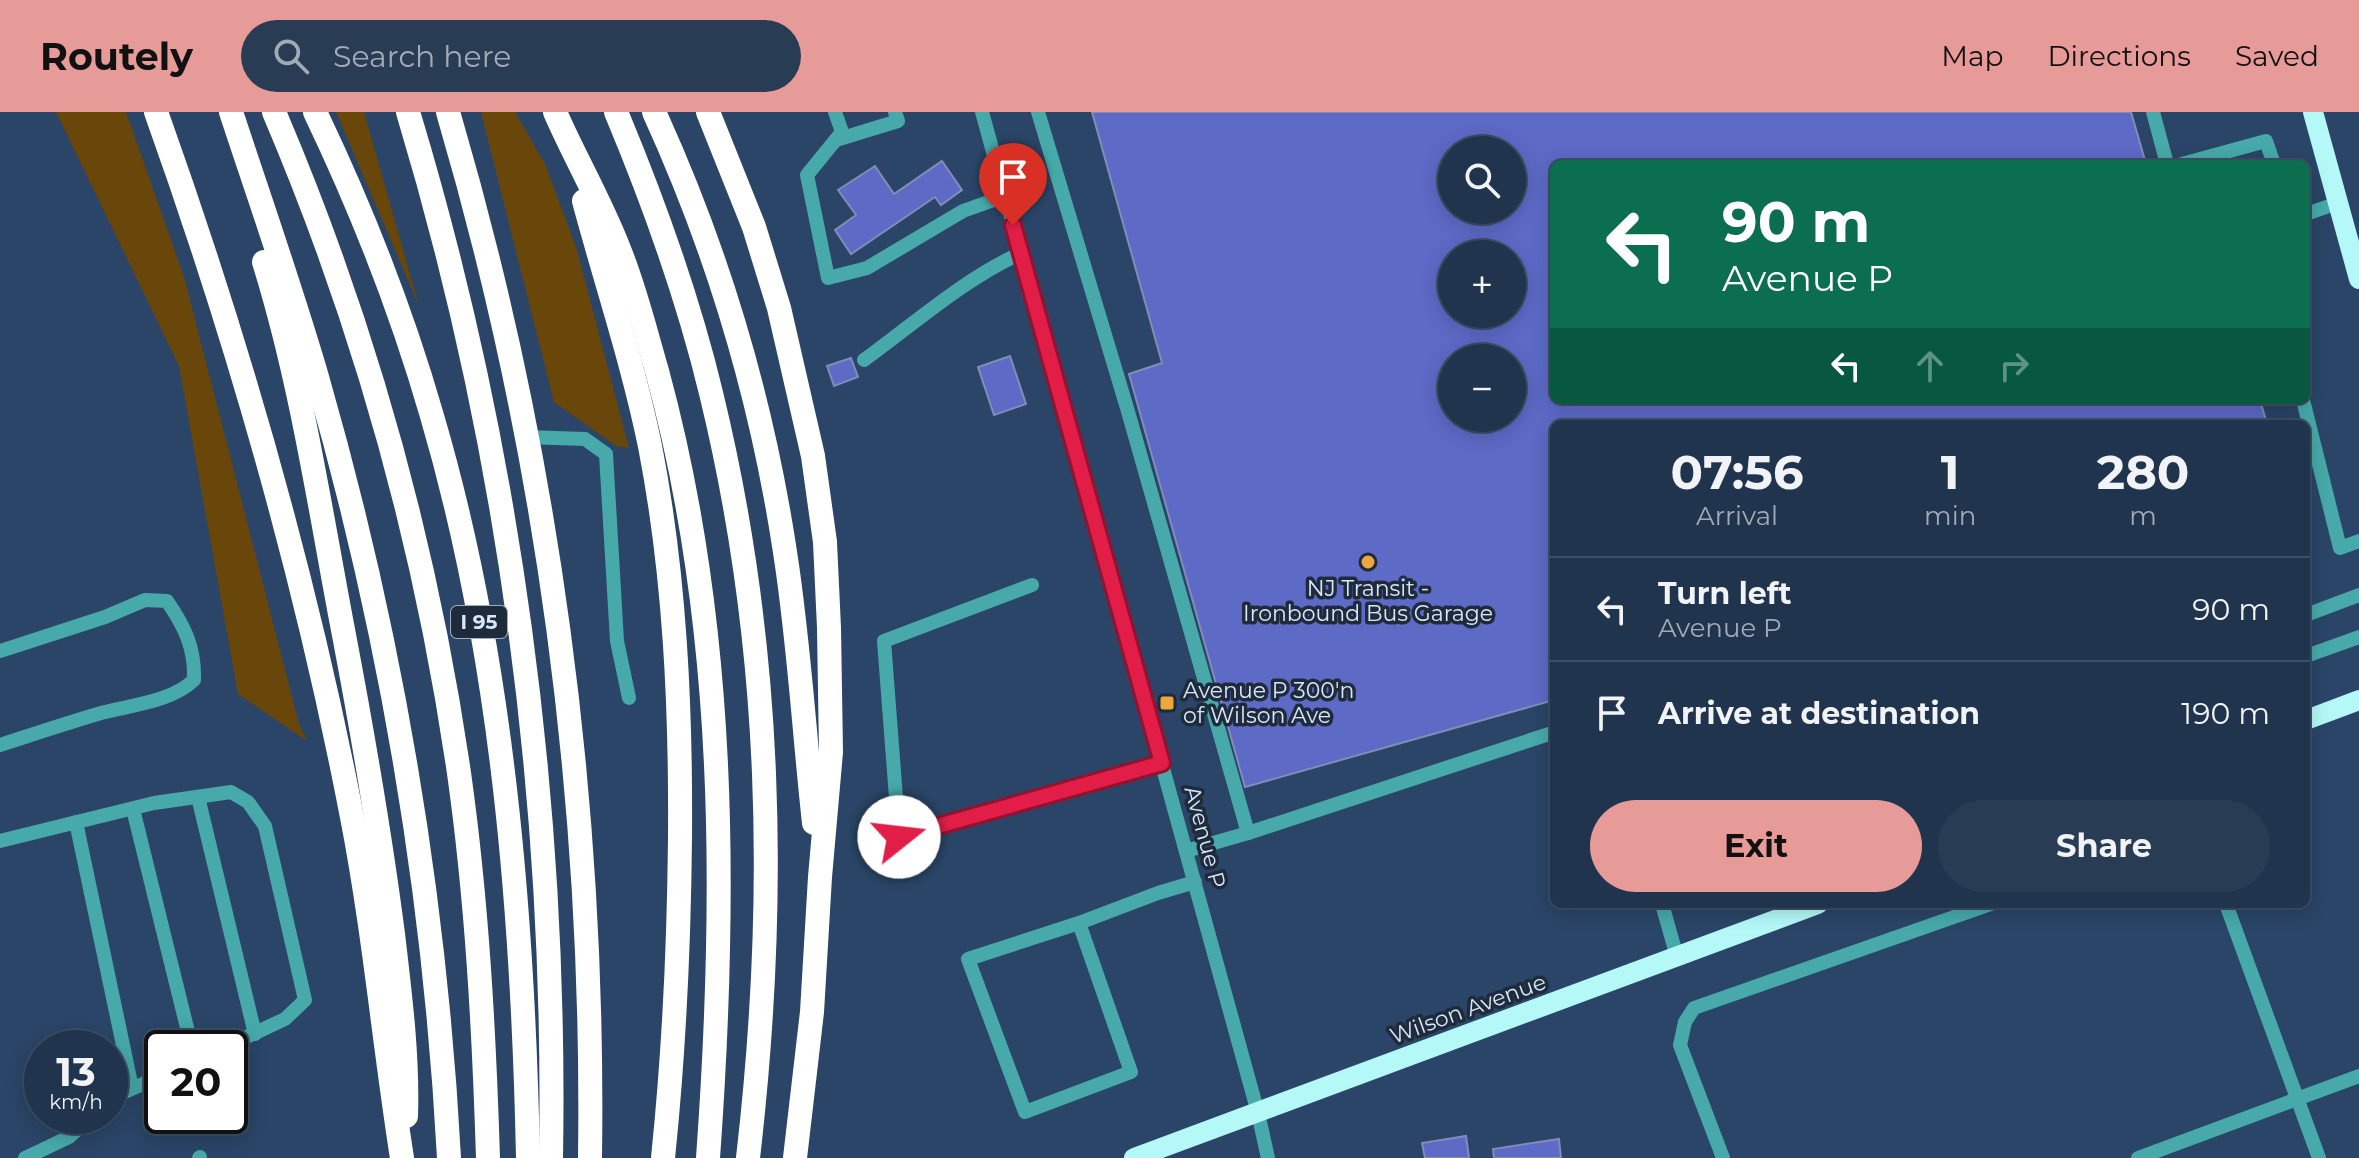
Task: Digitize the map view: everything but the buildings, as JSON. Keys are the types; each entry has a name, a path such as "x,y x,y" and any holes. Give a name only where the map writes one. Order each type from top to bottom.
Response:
{"highway":[{"path":"156,112 241,371 316,648 360,859 403,1158"},
{"path":"222,112 232,163 246,183 300,323 361,545 411,798 429,929 449,1158"},
{"path":"231,112 302,409 373,797 403,1029 407,1082 403,1158"},
{"name":"I 95","path":"274,112 337,273 372,383 403,495 432,621 455,747 472,876 483,1021 488,1158"},
{"name":"I 95","path":"315,112 361,213 406,334 433,418 467,558 494,708 513,870 524,1034 528,1158"},
{"name":"I 95","path":"408,112 474,371 504,527 519,626 545,883 551,1026 551,1158"},
{"path":"448,112 498,301 555,603 576,775 583,871 589,992 590,1158"},
{"path":"555,112 619,249 642,319 675,441 700,583 714,720 718,861 716,1019 708,1158"},
{"path":"616,112 664,237 699,349 724,448 750,605 765,775 767,878 764,993 748,1158"},
{"path":"654,112 712,258 760,419 791,593 820,877"},
{"path":"708,112 768,268 813,456 825,542 831,752 813,999 795,1158"},
{"path":"571,148 642,407 663,529 673,616 680,748 679,872 675,1007 663,1158"}],"main road":[{"path":"2313,112 2359,279"},
{"path":"2310,718 2359,700"},
{"name":"Wilson Avenue","path":"1134,1158 1677,957 1776,911"}],"street":[{"path":"835,112 842,132 807,175 828,278 867,268 963,211 1005,196"},
{"path":"836,140 898,121 895,112"},
{"name":"Avenue P","path":"982,112 1268,1158"},
{"path":"1038,112 1127,408 1248,833"},
{"path":"2153,112 2166,160"},
{"path":"2197,160 2266,141 2273,160"},
{"path":"2310,213 2338,203"},
{"path":"864,360 980,275 1021,253"},
{"path":"2310,428 2340,548 2359,541"},
{"path":"526,437 585,439 606,454 617,641 629,698"},
{"path":"1032,585 884,641 899,837 1162,763"},
{"path":"2310,613 2359,595"},
{"path":"0,651 105,617 145,600 156,600 167,601 182,622 195,660 194,680 187,687 167,696 100,713 0,745"},
{"path":"2310,655 2359,637"},
{"path":"1186,851 1549,734"},
{"path":"0,841 198,797 231,792 248,802 265,826 305,1000 285,1019 248,1037"},
{"path":"198,797 255,1034"},
{"path":"133,809 188,1030"},
{"path":"76,822 132,1088"},
{"path":"1079,923 1131,1072 1025,1112 968,959 1195,882"},
{"path":"1663,908 1677,957"},
{"path":"1723,1158 1680,1045 1685,1022 1694,1008 1980,908"},
{"path":"2227,908 2319,1158"},
{"path":"2138,1158 2359,1076"},
{"path":"128,1090 144,1083"},
{"path":"25,1158 72,1134"}],"shaded area":[{"path":"56,112 126,112 184,277 299,724 307,741 238,694 179,366"},
{"path":"336,112 364,112 419,306"},
{"path":"481,112 515,112 545,164 576,247 629,448 616,446 554,402"}],"place":[{"name":"NJ Transit - Ironbound Bus Garage","path":"1368,562"},
{"name":"Avenue P 300'n of Wilson Ave","path":"1167,703"}],"route":[{"path":"899,837 1162,763 1013,225"}]}
